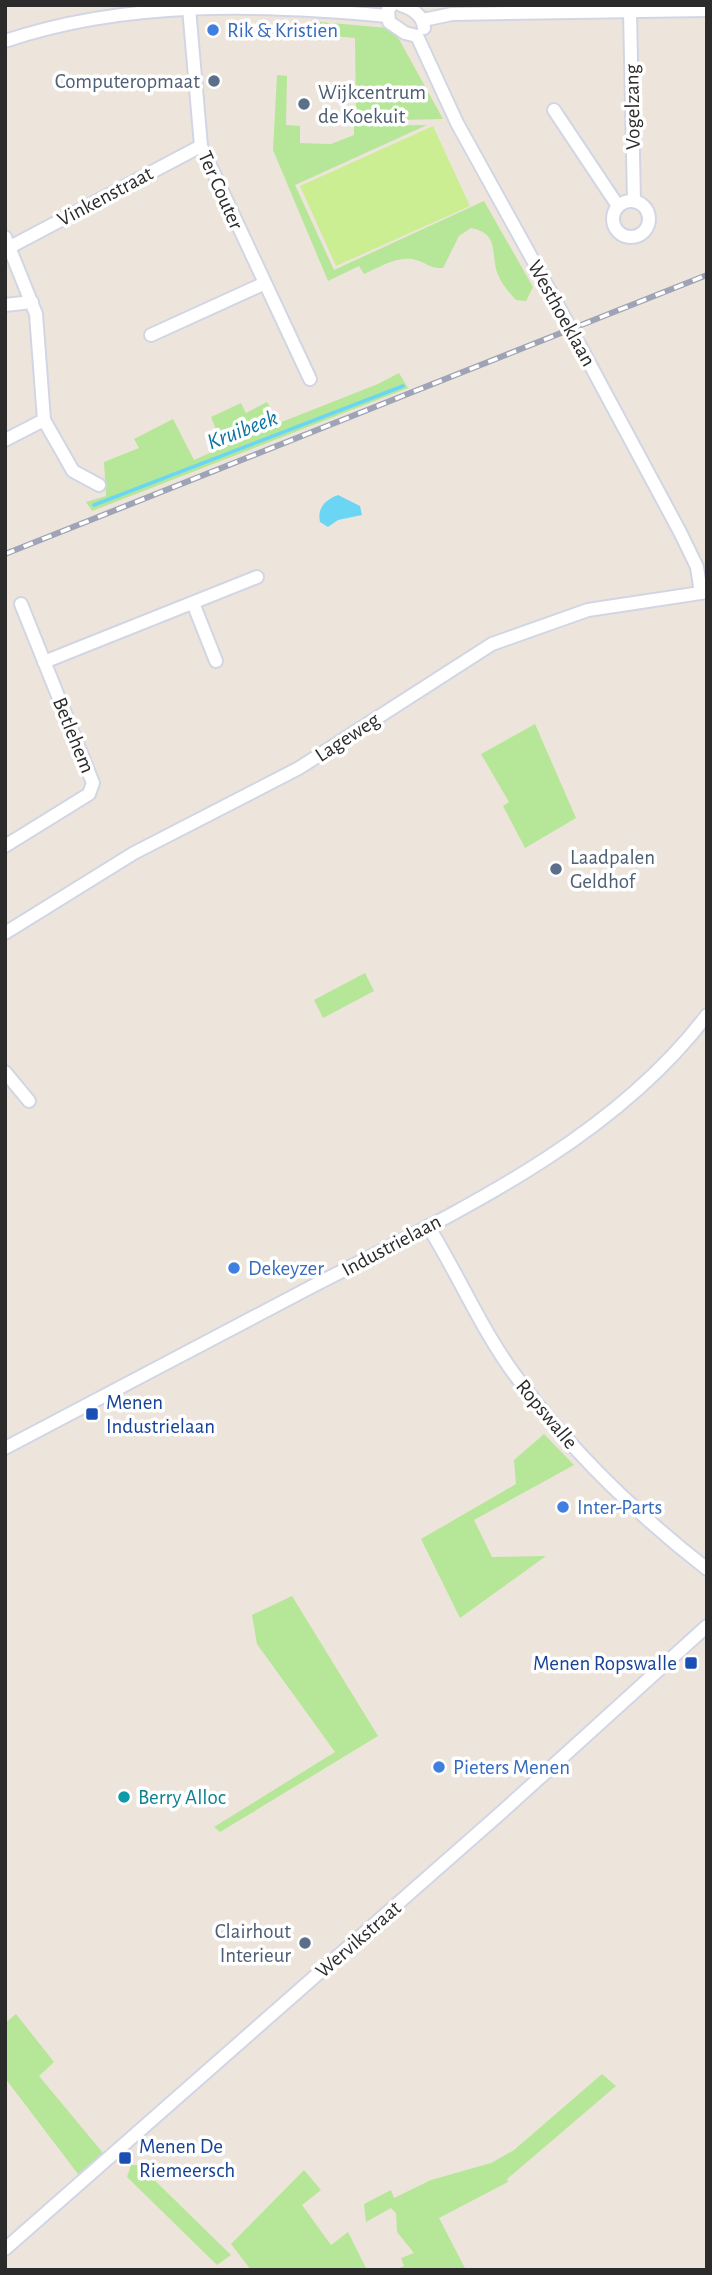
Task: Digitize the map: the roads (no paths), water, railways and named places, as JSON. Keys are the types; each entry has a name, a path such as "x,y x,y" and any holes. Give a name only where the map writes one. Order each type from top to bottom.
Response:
{"street":[{"path":"5,41 71,22 119,13 189,8 389,11 393,26 417,36 425,28 423,20 401,5"},
{"name":"Ter Couter","path":"189,8 201,146 263,284 310,379"},
{"path":"423,20 452,14 549,10 707,10"},
{"name":"Vogelzang","path":"554,110 618,206 613,217 614,227 623,236 636,237 647,228 649,216 642,205 634,201 630,12"},
{"name":"Westhoeklaan","path":"417,36 457,123 681,532 704,593"},
{"name":"Vinkenstraat","path":"8,242 201,146"},
{"path":"618,206 634,201"},
{"path":"8,242 32,302 39,330 44,420 73,471 99,485"},
{"path":"151,335 263,284"},
{"path":"5,305 32,302"},
{"path":"5,440 44,420"},
{"path":"44,662 257,577"},
{"name":"Lageweg","path":"5,933 134,853 299,768 483,648 589,610 704,593"},
{"path":"192,603 216,661"},
{"name":"Betlehem","path":"5,846 89,794 93,783 22,604"},
{"name":"Industrielaan","path":"5,1448 428,1226 536,1165 601,1121 679,1048 707,1015"},
{"path":"5,1072 29,1101"},
{"name":"Ropswalle","path":"428,1226 513,1372 561,1433 614,1490 707,1569"},
{"name":"Wervikstraat","path":"5,2249 493,1820 707,1626"}],"water":[{"path":"338,495 360,506 362,515 338,520 328,527 320,522 321,509 329,499"}],"waterway":[{"name":"Kruibeek","path":"94,505 403,386"}],"railway":[{"path":"5,554 707,275"}],"place":[{"name":"Rik & Kristien","path":"213,30"},
{"name":"Computeropmaat","path":"214,81"},
{"name":"Wijkcentrum de Koekuit","path":"304,104"},
{"name":"Laadpalen Geldhof","path":"556,869"},
{"name":"Dekeyzer","path":"234,1268"},
{"name":"Menen Industrielaan","path":"92,1414"},
{"name":"Inter-Parts","path":"563,1507"},
{"name":"Menen Ropswalle","path":"691,1663"},
{"name":"Pieters Menen","path":"439,1767"},
{"name":"Berry Alloc","path":"124,1797"},
{"name":"Clairhout Interieur","path":"305,1943"},
{"name":"Menen De Riemeersch","path":"125,2158"}]}
